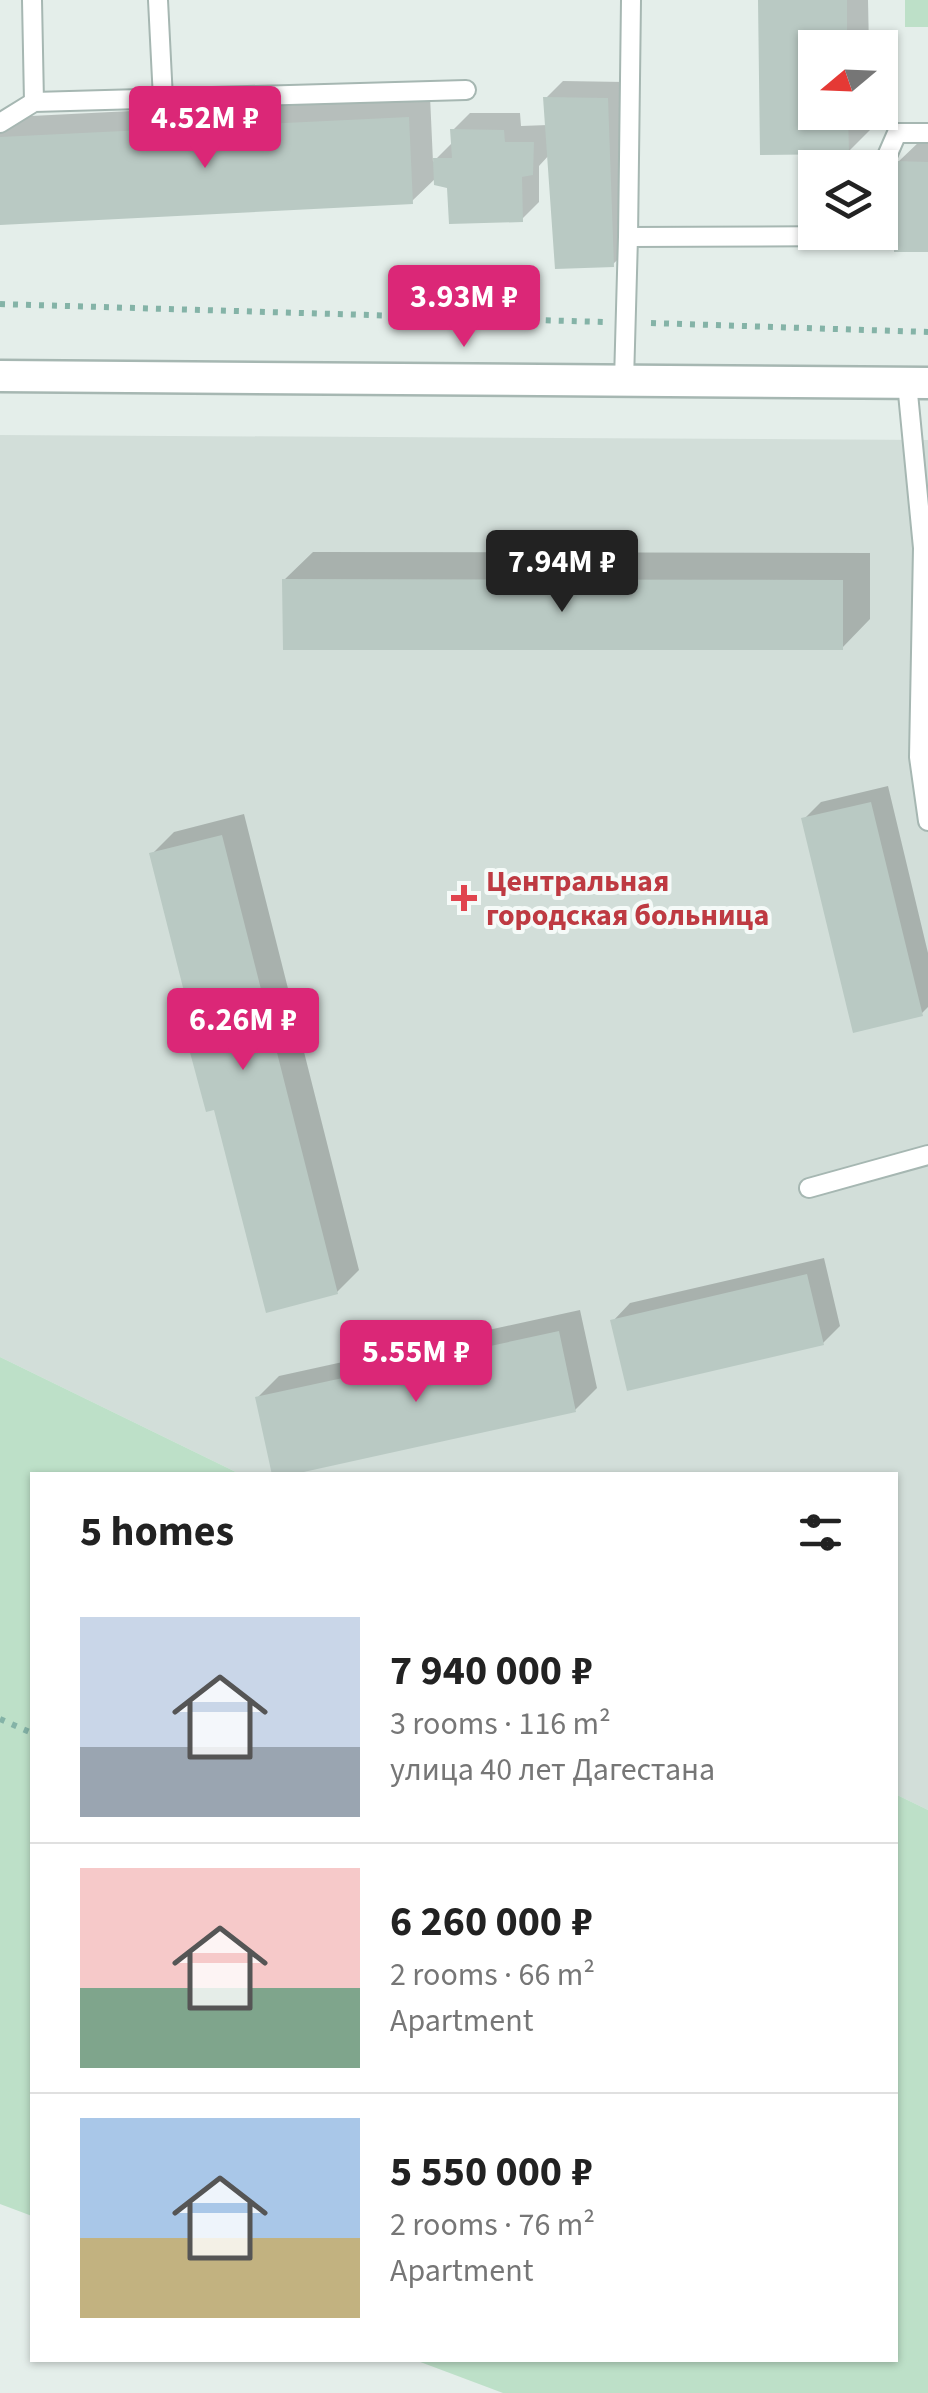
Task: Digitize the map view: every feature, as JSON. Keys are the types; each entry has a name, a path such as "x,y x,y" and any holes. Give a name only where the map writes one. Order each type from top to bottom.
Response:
{"street":[{"path":"0,376 917,383"}],"lane":[{"path":"32,0 34,102"},
{"path":"158,0 163,99"},
{"path":"624,381 631,0"},
{"path":"0,123 34,102 466,90"},
{"path":"890,150 898,133 928,132"},
{"path":"628,237 798,236"},
{"path":"917,383 923,548 919,757 928,821"},
{"path":"809,1188 928,1155"}],"path":[{"path":"0,304 928,332"},
{"path":"0,1720 30,1732"}],"shaded area":[{"name":"Центральная городская больница","path":"0,435 928,440 928,1810 898,1795 898,1472 236,1472 0,1357"}],"green space":[{"path":"905,0 928,0 928,27 905,27"},
{"path":"0,1357 236,1472 30,1472 30,2215 0,2204"},
{"path":"898,1795 928,1810 928,2393 503,2393 420,2362 898,2362"}],"building":[{"path":"758,0 847,0 847,30 798,30 798,130 848,130 849,150 760,155"},
{"path":"543,97 608,98 614,267 555,269"},
{"path":"409,117 413,204 0,225 0,137"},
{"path":"450,129 504,130 505,142 534,142 533,175 522,177 523,222 449,224 447,188 434,185 433,158 452,158"},
{"path":"898,161 928,162 928,252 894,252 898,250"},
{"path":"282,579 843,580 843,650 283,650"},
{"path":"871,802 923,1016 853,1033 801,818"},
{"path":"222,835 338,1294 266,1313 214,1110 206,1112 188,1045 197,1043 149,853"},
{"path":"807,1274 824,1345 627,1391 610,1320"},
{"path":"559,1331 576,1412 304,1472 271,1472 255,1397"}],"place":[{"name":"Центральная городская больница","path":"464,898"}]}
